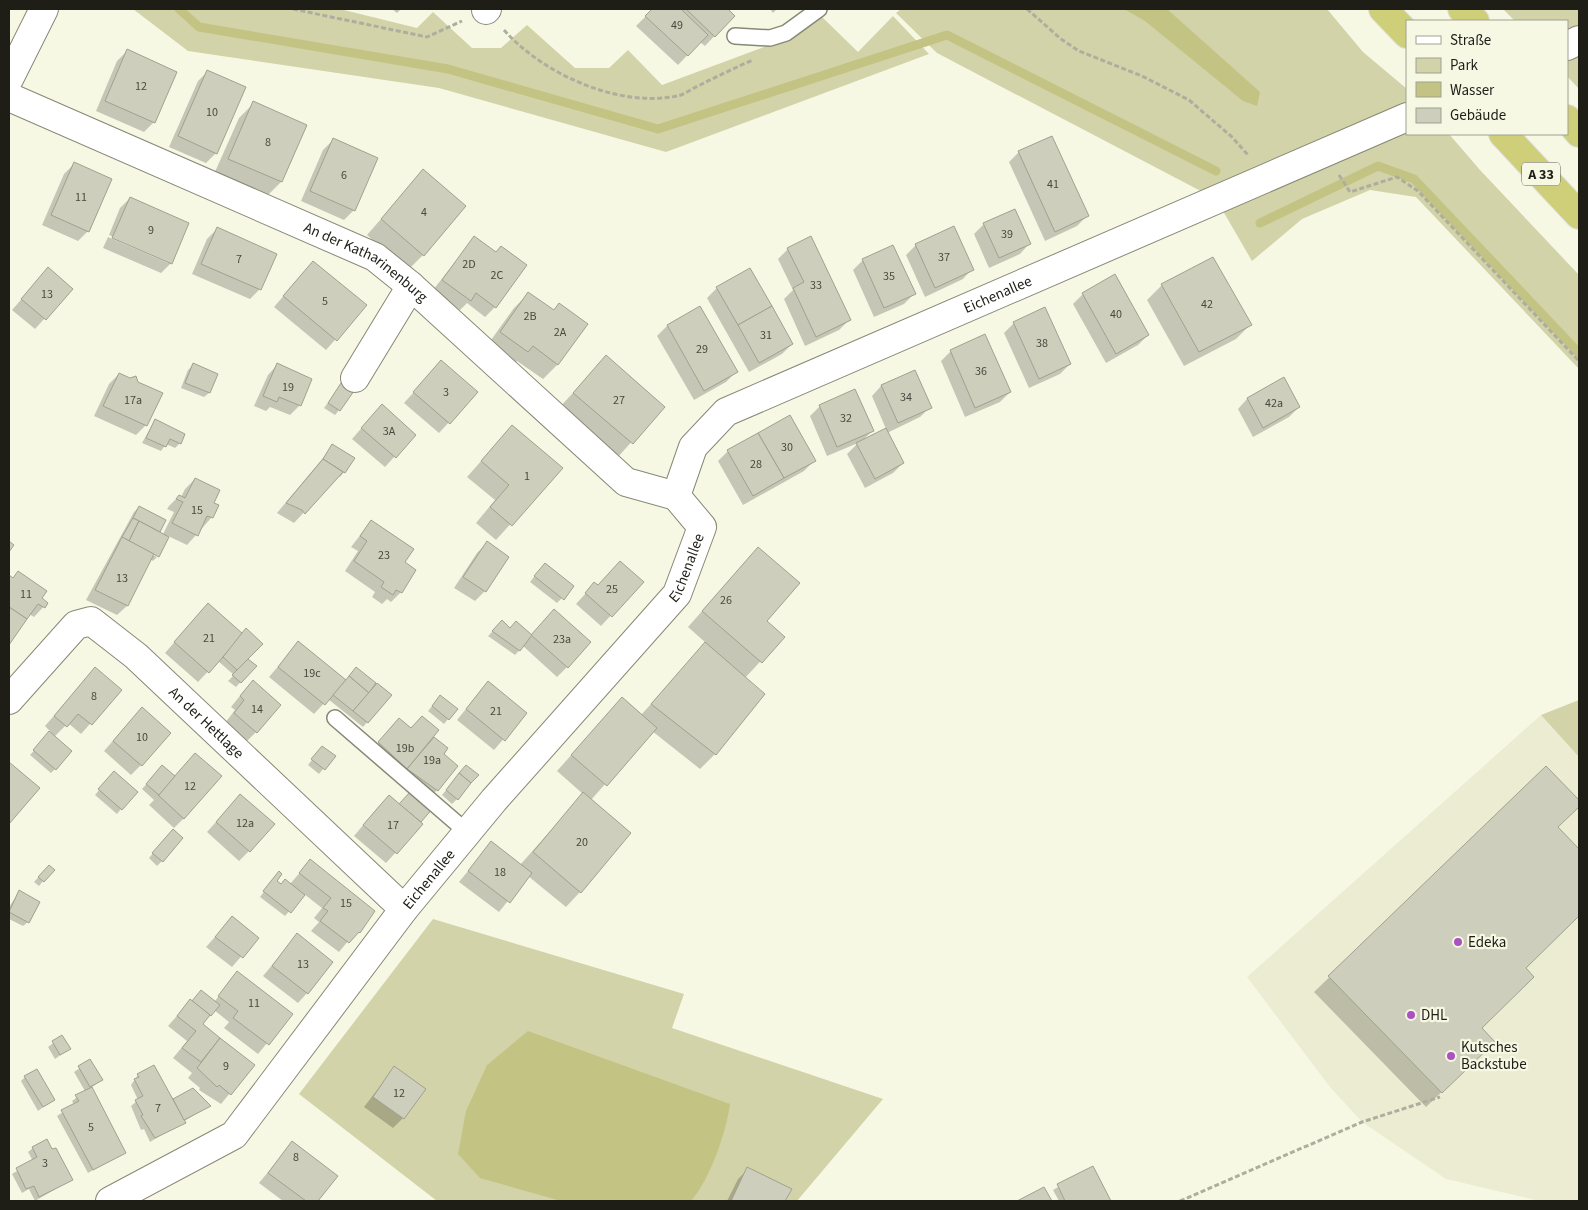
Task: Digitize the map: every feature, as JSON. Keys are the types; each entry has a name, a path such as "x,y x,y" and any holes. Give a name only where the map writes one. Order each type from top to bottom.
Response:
{"highway":[{"path":"1383,9 1406,33"},
{"path":"1462,9 1474,20"},
{"path":"1568,119 1579,126"},
{"path":"1568,119 1579,133"},
{"name":"A 33","path":"1504,135 1579,215"}],"street":[{"path":"9,79 15,50 44,9"},
{"name":"An der Katharinenburg","path":"9,97 375,257 411,286 626,482 676,496"},
{"name":"Eichenallee","path":"110,1201 234,1134 404,909 467,832 676,594 702,527 676,496 693,447 726,412 1406,117"},
{"path":"355,378 411,286"},
{"name":"An der Hettlage","path":"9,700 76,625 91,621 136,656 404,909"}],"lane":[{"path":"735,36 770,38 786,33 819,9"},
{"path":"335,718 467,832"}],"path":[{"path":"292,9 427,38 486,9 512,40 552,69 592,88 635,98 678,96 754,59"},
{"path":"1027,9 1061,39 1079,51 1142,76 1189,100 1246,152 1263,181"},
{"path":"1338,173 1350,192 1397,177 1418,191 1579,361"},
{"path":"1180,1201 1362,1122 1440,1097"}],"shaded area":[{"path":"1541,715 1579,757 1579,1201 1540,1201 1446,1179 1362,1122 1330,1087 1247,977"}],"green space":[{"path":"133,9 340,9 417,28 433,12 472,48 501,48 527,25 575,68 609,68 628,50 662,85 788,38 820,15 858,52 893,16 929,54 666,152 439,88 188,51"},
{"path":"901,9 1327,9 1363,52 1406,88 1406,135 1450,135 1480,170 1579,275 1579,369 1416,197 1370,190 1302,219 1252,261 1216,199 937,53 896,13"},
{"path":"1503,9 1579,9 1579,89 1568,77 1568,20 1514,20"},
{"path":"1579,700 1579,757 1541,715"},
{"path":"433,919 684,994 672,1028 883,1099 797,1201 437,1201 299,1094"}],"water":[{"path":"1124,9 1167,9 1260,92 1257,106 1243,101 1145,21"},
{"path":"528,1031 730,1104 725,1128 711,1168 705,1181 691,1201 561,1201 480,1178 458,1154 466,1111 487,1065"}],"building":[{"path":"652,9 681,9 708,35 688,56 645,16"},
{"path":"686,9 728,9 735,16 715,37"},
{"path":"127,49 177,72 155,123 105,101"},
{"path":"207,70 246,87 217,154 178,136"},
{"path":"253,101 307,125 282,182 228,159"},
{"path":"1052,136 1089,216 1055,232 1018,151"},
{"path":"333,138 378,158 355,211 310,191"},
{"path":"74,162 112,179 89,232 51,215"},
{"path":"423,169 466,206 424,256 381,219"},
{"path":"130,197 189,223 172,264 112,238"},
{"path":"1015,209 1031,244 999,258 983,223"},
{"path":"954,226 974,270 935,288 915,244"},
{"path":"217,227 277,254 261,290 201,264"},
{"path":"474,236 496,252 501,246 527,265 496,308 476,293 471,301 442,280"},
{"path":"811,236 851,320 816,337 793,288 804,282 787,248"},
{"path":"893,245 916,294 884,308 862,259"},
{"path":"1213,257 1252,325 1199,352 1161,284"},
{"path":"313,261 367,305 337,341 283,296"},
{"path":"48,267 73,289 46,320 21,299"},
{"path":"750,268 772,306 738,325 716,287"},
{"path":"1115,274 1149,335 1116,354 1082,293"},
{"path":"528,292 554,310 559,303 588,324 558,365 533,346 528,352 500,332"},
{"path":"700,306 738,372 704,391 667,325"},
{"path":"772,306 793,344 759,363 738,325"},
{"path":"1045,307 1071,364 1039,379 1013,322"},
{"path":"985,334 1011,392 975,408 950,350"},
{"path":"606,355 665,407 633,444 573,393"},
{"path":"441,360 478,392 450,424 413,392"},
{"path":"193,363 218,374 210,393 185,383"},
{"path":"277,363 312,379 301,406 279,397 277,402 263,396"},
{"path":"915,370 932,408 898,423 881,385"},
{"path":"119,373 130,378 136,376 138,382 163,393 147,426 103,406"},
{"path":"1284,377 1300,407 1263,428 1247,398"},
{"path":"341,383 354,391 340,411 328,403"},
{"path":"855,389 874,431 837,447 819,405"},
{"path":"382,404 416,435 396,458 361,428"},
{"path":"790,415 816,461 784,478 758,433"},
{"path":"155,419 185,434 181,444 170,439 166,447 146,438"},
{"path":"512,425 563,468 512,526 490,507 509,485 481,461"},
{"path":"886,428 904,463 875,479 856,443"},
{"path":"758,433 784,478 753,496 727,450"},
{"path":"332,444 355,458 345,473 323,459"},
{"path":"323,459 343,472 305,514 302,510 286,503"},
{"path":"195,478 220,490 214,503 219,505 213,518 207,516 198,536 172,523 183,502 176,499 179,495 185,498"},
{"path":"139,506 166,520 160,532 133,518"},
{"path":"133,518 139,521 129,541 122,537"},
{"path":"371,520 414,549 405,562 416,570 402,593 396,590 393,595 381,587 384,582 354,561 367,541 360,536"},
{"path":"139,521 169,537 159,557 129,541"},
{"path":"122,537 154,554 128,606 95,590"},
{"path":"9,541 14,545 9,552"},
{"path":"487,541 509,557 486,592 463,577"},
{"path":"758,547 800,583 767,621 785,637 762,663 702,611"},
{"path":"620,561 644,582 612,617 585,593 594,582 598,585"},
{"path":"545,563 574,586 564,600 534,576"},
{"path":"18,571 47,591 42,598 48,603 45,608 38,604 27,619 9,607 9,575 13,578"},
{"path":"208,603 243,634 209,673 174,642"},
{"path":"9,607 27,619 9,645"},
{"path":"554,609 591,642 568,668 531,635"},
{"path":"502,620 510,628 516,621 532,635 520,651 492,631"},
{"path":"246,628 263,644 237,670 223,657"},
{"path":"298,641 346,680 325,705 278,667"},
{"path":"705,642 765,694 716,755 651,704"},
{"path":"248,659 257,666 241,683 232,675"},
{"path":"95,667 122,690 92,725 78,714 67,727 54,716"},
{"path":"356,667 376,683 369,693 349,676"},
{"path":"349,676 369,693 353,711 333,695"},
{"path":"253,680 281,705 257,733 234,713 244,700 240,696"},
{"path":"488,681 527,713 505,741 466,709"},
{"path":"377,683 392,695 368,723 353,711"},
{"path":"440,695 458,709 449,720 432,706"},
{"path":"622,697 657,728 607,786 571,755"},
{"path":"142,707 171,733 142,766 113,741"},
{"path":"422,716 439,730 407,769 378,742 399,718 411,728"},
{"path":"49,731 72,751 56,770 33,750"},
{"path":"434,737 448,748 444,754 458,766 438,791 407,769"},
{"path":"322,746 336,756 325,770 311,759"},
{"path":"195,753 222,776 184,819 158,795"},
{"path":"9,762 40,788 9,824"},
{"path":"162,765 175,776 159,795 146,784"},
{"path":"466,765 479,775 471,783 459,773"},
{"name":"Edeka","path":"1546,766 1579,800 1579,807 1558,827 1579,849 1579,916 1526,968 1534,977 1482,1028 1495,1042 1442,1093 1328,976"},
{"path":"114,771 138,792 122,810 98,789"},
{"path":"459,773 471,783 458,800 446,790"},
{"path":"411,791 433,808 421,822 399,804"},
{"path":"583,792 631,833 581,893 533,852"},
{"path":"240,794 275,824 250,852 216,822"},
{"path":"389,795 423,824 397,854 363,825"},
{"path":"173,829 183,838 163,862 152,853"},
{"path":"491,841 532,873 510,903 468,871"},
{"path":"310,859 375,911 360,933 349,943 320,921 328,911 323,908 331,898 299,873"},
{"path":"49,865 55,870 44,882 38,877"},
{"path":"279,871 282,874 277,881 281,884 285,879 305,895 291,913 263,891"},
{"path":"19,890 40,902 29,923 9,912"},
{"path":"232,916 259,938 243,958 215,937"},
{"path":"297,933 333,962 308,994 272,966"},
{"path":"237,971 293,1014 269,1045 233,1018 238,1011 218,996"},
{"path":"201,990 220,1005 211,1016 192,1001"},
{"path":"190,999 210,1015 203,1024 220,1038 201,1062 182,1048 196,1031 177,1016"},
{"path":"62,1035 71,1049 60,1055 52,1041"},
{"path":"220,1038 255,1065 231,1095 219,1085 217,1087 197,1068"},
{"path":"90,1059 103,1080 90,1087 78,1066"},
{"path":"154,1065 186,1123 155,1138 141,1116 143,1115 135,1100 143,1096 134,1079 139,1077 137,1074"},
{"path":"394,1066 426,1089 404,1119 373,1097"},
{"path":"37,1069 55,1100 43,1107 24,1076"},
{"path":"92,1087 126,1153 93,1170 61,1110 79,1101 75,1095"},
{"path":"193,1088 211,1106 184,1120 173,1099"},
{"path":"47,1139 52,1149 56,1148 73,1180 39,1197 34,1186 26,1189 16,1168 37,1157 32,1147"},
{"path":"292,1141 338,1176 318,1201 306,1201 268,1173"},
{"path":"1093,1166 1111,1201 1065,1201 1057,1184"},
{"path":"747,1167 792,1189 785,1201 731,1201"},
{"path":"1044,1187 1052,1201 1017,1201"}],"waterway":[{"path":"179,9 199,27 448,69 658,129 947,35 1216,171"},
{"path":"1260,223 1378,166 1414,179 1579,353"}],"place":[{"name":"Edeka","path":"1458,942"},
{"name":"DHL","path":"1411,1015"},
{"name":"Kutsches Backstube","path":"1451,1056"}]}
